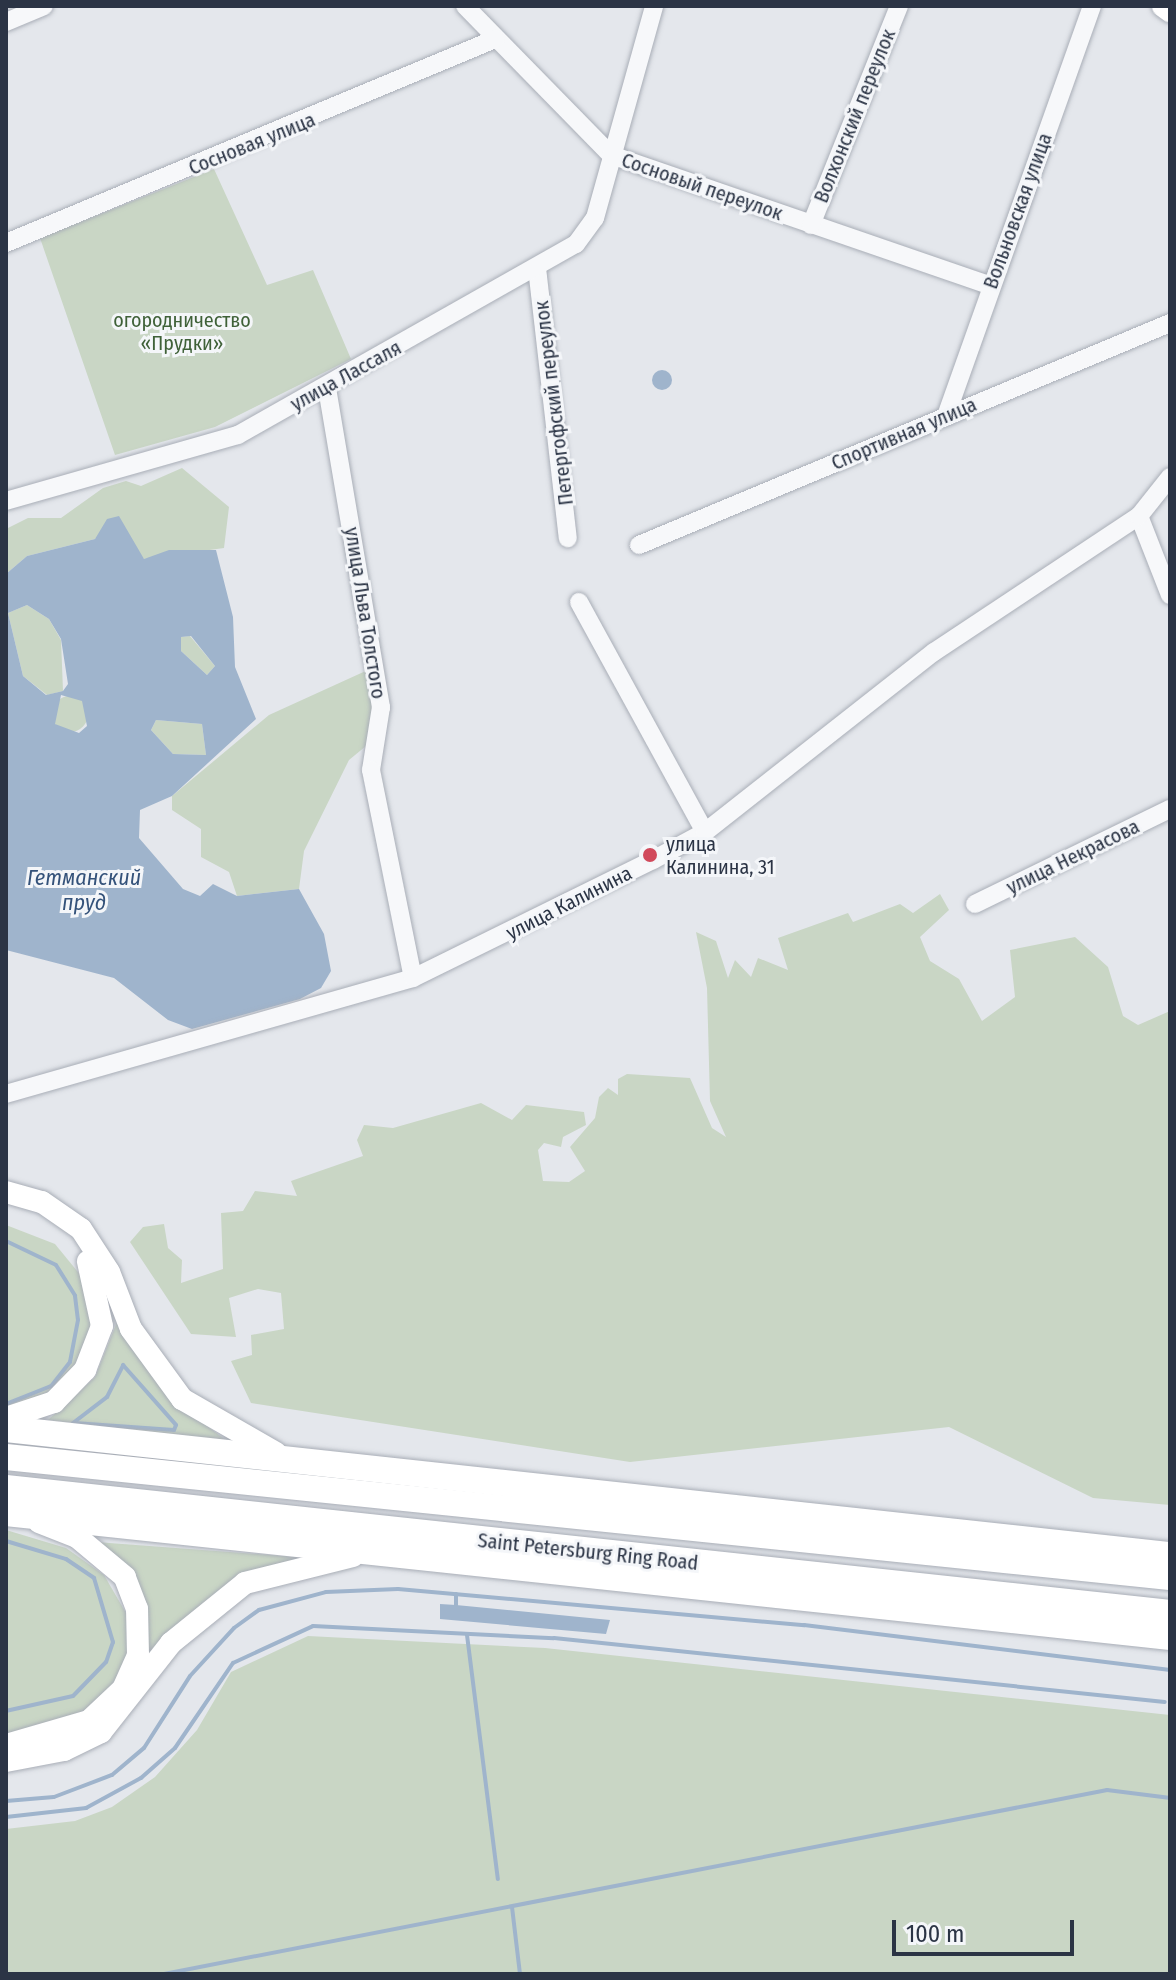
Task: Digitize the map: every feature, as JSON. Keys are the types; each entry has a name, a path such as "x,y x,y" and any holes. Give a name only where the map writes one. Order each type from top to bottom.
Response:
{"highway":[{"path":"6,1429 379,1473 1170,1555"},
{"name":"Saint Petersburg Ring Road","path":"6,1457 1170,1577"},
{"path":"8,1505 1170,1637"},
{"name":"Saint Petersburg Ring Road","path":"8,1505 1170,1613"},
{"path":"756,1511 1002,1558"}],"main road":[{"path":"1163,6 1170,11"},
{"path":"6,1192 42,1202 81,1229 161,1377 204,1418 270,1451 379,1473"},
{"path":"6,1207 36,1215 76,1243 93,1270 102,1326 71,1388 31,1414 6,1418"},
{"path":"6,1745 61,1734 109,1708 131,1673 140,1631 125,1577 107,1556 8,1505"},
{"path":"6,1761 64,1750 101,1732 179,1635 245,1583 315,1562 410,1553"}],"street":[{"path":"6,22 44,6"},
{"name":"Сосновый переулок","path":"465,6 611,155 991,286"},
{"name":"улица Лассаля","path":"6,501 238,435 537,268 588,233 654,6"},
{"name":"Волхонский переулок","path":"811,225 899,6"},
{"name":"Вольновская улица","path":"946,416 1092,6"},
{"name":"Сосновая улица","path":"6,243 495,39"},
{"name":"Петергофский переулок","path":"537,268 568,538"},
{"name":"Спортивная улица","path":"639,545 1170,323"},
{"name":"улица Льва Толстого","path":"327,388 381,707 371,770 413,978"},
{"name":"улица Калинина","path":"6,1094 413,978 705,832 934,652 1139,516 1170,477"},
{"path":"1139,516 1169,590"},
{"path":"579,602 705,832"},
{"name":"улица Некрасова","path":"975,904 1170,809"}],"green space":[{"name":"огородничество «Прудки»","path":"214,169 267,285 313,270 351,359 215,427 115,455 40,238"},
{"path":"182,468 229,507 224,548 144,559 133,552 119,517 95,539 27,556 6,574 6,529 28,518 61,518 103,488 126,481 141,486"},
{"path":"27,605 49,619 61,640 63,691 47,695 23,676 8,613"},
{"path":"190,636 215,666 207,675 181,651 181,637"},
{"path":"370,669 376,694 366,746 349,760 304,851 299,889 237,896 229,872 201,857 201,829 172,810 172,796 269,715"},
{"path":"70,696 83,701 88,714 83,727 70,732 57,727 52,714 57,701"},
{"path":"156,720 202,724 206,755 173,754 151,730"},
{"path":"940,894 949,910 920,937 930,961 959,979 982,1021 1015,997 1010,950 1075,937 1108,967 1123,1016 1138,1025 1170,1011 1170,1505 1093,1498 949,1427 630,1462 251,1403 231,1361 252,1355 251,1335 284,1329 281,1293 258,1289 229,1298 236,1337 191,1334 130,1242 143,1227 164,1224 168,1248 182,1260 181,1283 223,1269 221,1213 243,1211 255,1191 297,1196 291,1181 363,1156 357,1140 364,1125 393,1128 481,1103 512,1120 526,1105 584,1112 586,1125 563,1137 561,1147 544,1143 538,1150 543,1181 569,1182 585,1171 570,1147 595,1118 599,1097 608,1088 618,1095 618,1079 627,1074 690,1078 712,1128 726,1137 710,1101 707,988 696,932 716,941 728,978 735,960 751,977 758,958 788,970 778,938 848,913 853,922 900,904 913,913"},
{"path":"6,1225 55,1244 91,1288 95,1315 90,1347 51,1399 6,1412"},
{"path":"117,1322 171,1399 227,1441 48,1420 95,1377"},
{"path":"6,1530 66,1548 104,1575 126,1613 129,1641 127,1666 105,1704 6,1740"},
{"path":"96,1542 310,1558 283,1566 149,1662 143,1628"},
{"path":"308,1636 545,1648 1170,1715 1170,1974 6,1974 6,1829 75,1821 112,1807 155,1777 197,1730 231,1672"}],"water":[{"path":"662,370 669,373 672,380 669,387 662,390 655,387 652,380 655,373"},
{"name":"Гетманский пруд","path":"119,516 144,559 169,550 216,550 233,617 235,667 256,719 172,796 140,810 139,838 183,889 200,896 213,884 237,896 299,889 324,934 331,971 321,988 300,999 192,1029 168,1020 114,978 6,950 6,574 27,556 95,539 107,519","holes":["27,605 49,619 61,639 68,684 63,691 46,695 23,676 8,613","191,636 215,666 207,675 181,651 181,637","61,695 82,701 87,726 79,733 55,724","156,720 202,724 206,755 173,754 151,730"]},
{"path":"440,1604 610,1620 606,1634 440,1619"}],"waterway":[{"path":"6,1241 56,1265 75,1296 78,1320 70,1362 51,1386 6,1404"},
{"path":"123,1365 176,1425 174,1430 73,1423 107,1397 123,1365"},
{"path":"6,1541 66,1559 94,1578 113,1642 106,1662 73,1696 6,1711"},
{"path":"6,1801 54,1797 112,1775 144,1748 190,1676 234,1628 259,1610 326,1592 398,1589 804,1625 1170,1670"},
{"path":"456,1594 456,1605"},
{"path":"6,1817 86,1808 141,1778 175,1748 233,1663 313,1626 554,1638 1165,1702"},
{"path":"467,1635 498,1879"},
{"path":"164,1974 1107,1790 1170,1798"},
{"path":"512,1907 520,1974"}],"place":[{"name":"улица Калинина, 31","path":"650,855"}]}
